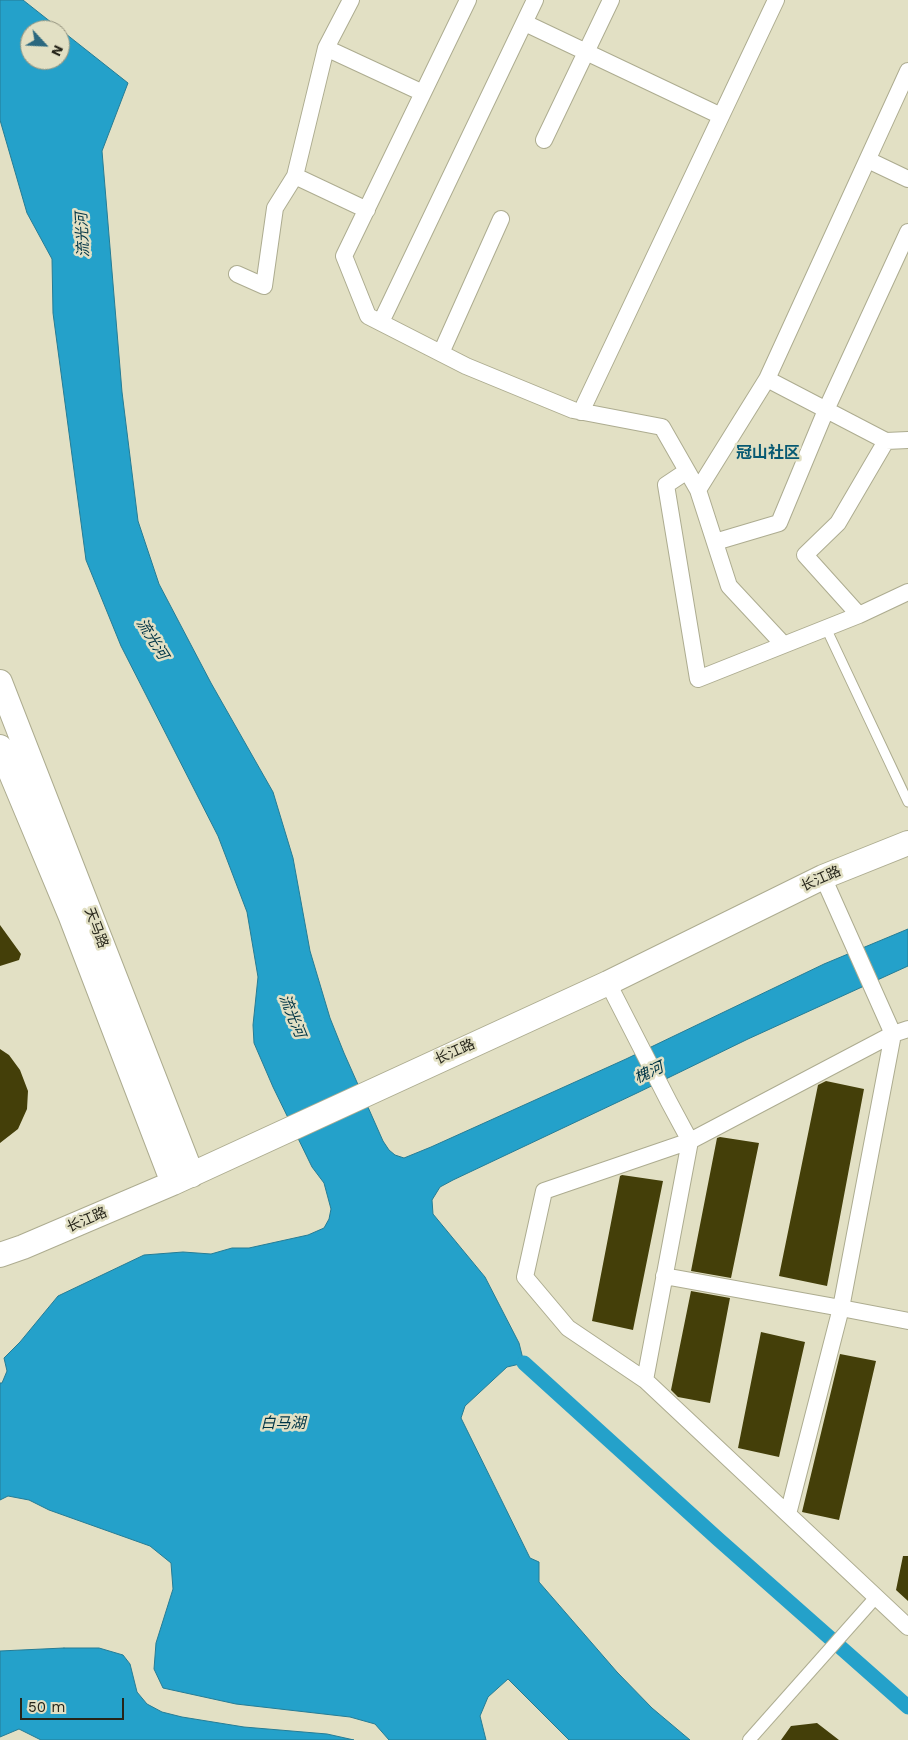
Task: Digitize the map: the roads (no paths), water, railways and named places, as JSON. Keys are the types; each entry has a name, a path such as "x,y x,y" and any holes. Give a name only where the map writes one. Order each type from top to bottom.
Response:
{"main road":[{"name":"天马路","path":"0,682 182,1179"},
{"name":"天马路","path":"0,747 182,1179"},
{"name":"长江路","path":"0,1255 182,1179 608,983 823,877 908,843"}],"street":[{"path":"237,274 264,286 275,208 295,176 326,48 351,0"},
{"path":"468,0 344,256 368,316 441,353 573,410 662,427 698,490 729,586 783,644"},
{"path":"381,322 535,0"},
{"path":"544,140 611,0"},
{"path":"581,412 776,0"},
{"path":"525,23 721,116"},
{"path":"326,48 423,93"},
{"path":"698,490 767,380 908,71"},
{"path":"868,160 908,179"},
{"path":"295,176 366,210"},
{"path":"441,353 501,219"},
{"path":"715,542 779,523 826,410 908,232"},
{"path":"767,380 886,440 908,440"},
{"path":"859,615 805,555 838,523 886,440"},
{"path":"687,471 666,485 698,679 859,615 908,592"},
{"path":"788,1514 841,1308 901,1032 881,1006 823,877"},
{"path":"608,983 628,1019 668,1102 690,1141 645,1380"},
{"path":"901,1032 690,1141 544,1191 525,1277 568,1328 645,1380 908,1627"},
{"path":"664,1276 908,1321"},
{"path":"749,1740 876,1597"}],"lane":[{"path":"826,628 908,802"}],"water":[{"name":"白马湖","path":"0,0 23,0 48,20 20,20 20,70 70,70 70,37 128,83 102,151 122,392 138,521 159,584 211,683 273,792 293,858 310,951 330,1018 383,1141 395,1155 404,1158 431,1147 626,1059 824,964 908,929 908,966 748,1039 453,1180 440,1187 432,1200 433,1214 485,1277 519,1343 524,1363 507,1367 465,1406 461,1418 530,1558 539,1562 539,1582 617,1672 652,1708 690,1740 569,1740 508,1679 488,1697 480,1716 486,1740 389,1740 375,1724 350,1717 236,1704 163,1688 154,1669 156,1643 173,1589 171,1563 150,1546 49,1510 29,1500 8,1496 0,1500 0,1383 2,1383 7,1371 4,1358 20,1342 58,1296 144,1255 183,1252 211,1254 232,1248 249,1248 308,1235 324,1228 329,1219 331,1209 324,1183 312,1167 254,1043 253,1025 258,977 247,912 218,836 121,646 86,560 53,313 52,259 27,213 0,120"},
{"path":"99,1648 123,1655 130,1664 137,1692 147,1704 162,1712 244,1727 327,1734 354,1740 41,1740 19,1729 0,1737 0,1651"}],"waterway":[{"path":"524,1363 718,1539 908,1707"}],"district":[{"name":"冠山社区","path":"768,453"}],"water label":[{"name":"流光河","path":"83,235"},
{"name":"流光河","path":"152,639"},
{"name":"流光河","path":"292,1016"},
{"name":"槐河","path":"649,1073"}]}
